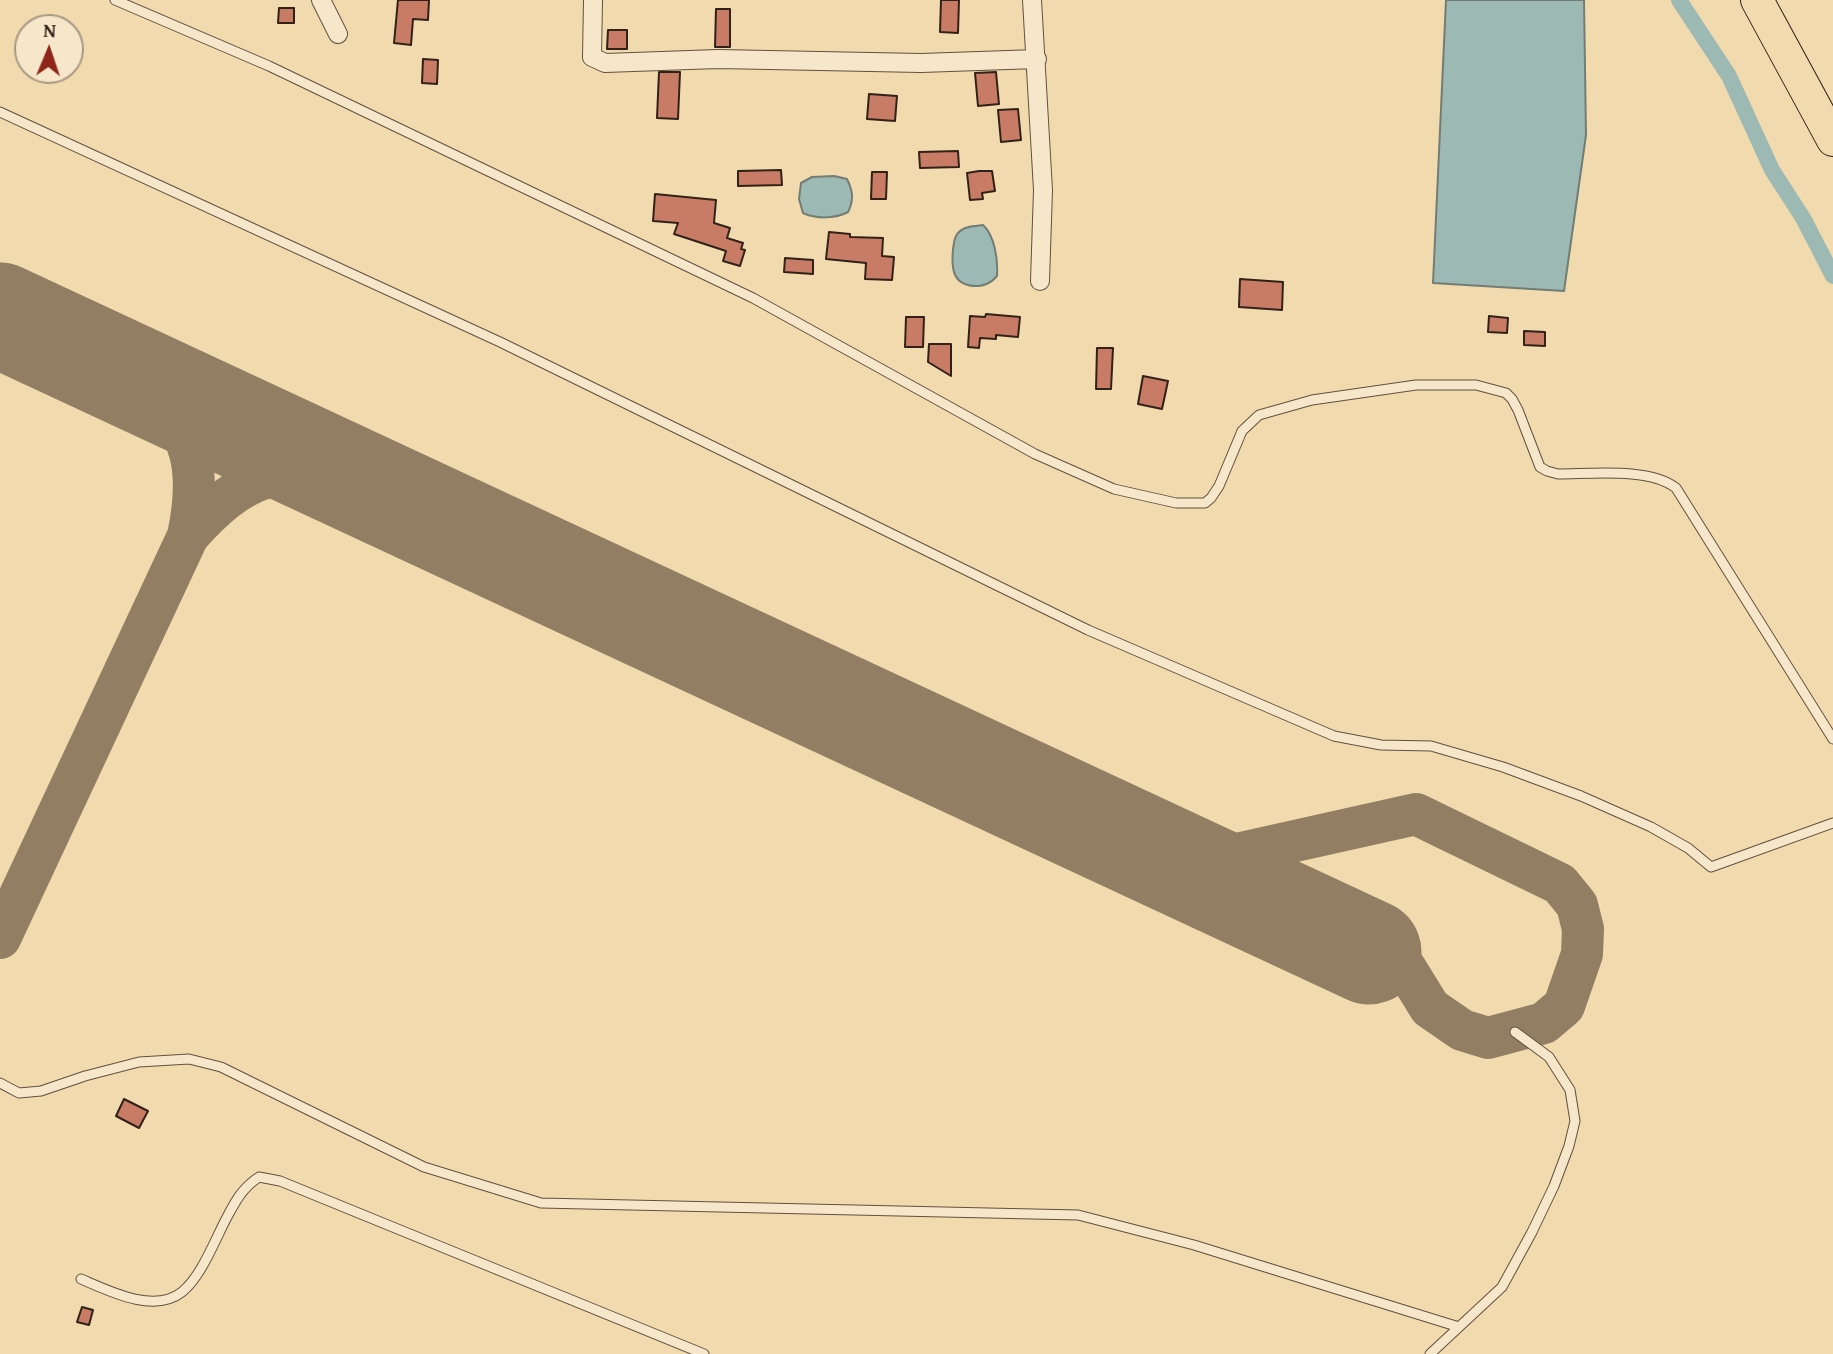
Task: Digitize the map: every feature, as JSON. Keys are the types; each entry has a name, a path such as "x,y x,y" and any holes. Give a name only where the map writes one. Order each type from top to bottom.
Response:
{"highway":[{"path":"1757,0 1833,140"}],"street":[{"path":"321,0 338,34"},
{"path":"593,0 592,57 605,63 718,59 921,63 1037,58"},
{"path":"1032,0 1043,190 1040,281"}],"lane":[{"path":"115,0 269,66 753,298 1035,454 1114,489 1176,503 1205,503 1219,486 1242,431 1251,421 1270,411 1312,400 1416,385 1476,385 1506,393 1513,399 1518,410 1535,459 1547,471 1558,474 1646,476 1668,482 1676,488 1833,739"},
{"path":"0,112 500,342 1088,630 1334,736 1381,745 1431,746 1503,767 1581,796 1651,827 1688,848 1711,867 1833,823"},
{"path":"1430,1354 1502,1287 1554,1186 1569,1146 1575,1121 1570,1090 1549,1057 1515,1032"},
{"path":"0,1083 19,1093 41,1090 139,1062 189,1059 221,1067 424,1167 541,1203 1078,1215 1194,1245 1459,1327"},
{"path":"81,1279 116,1294 145,1300 173,1298 184,1291 195,1278 241,1191 258,1177 293,1186 704,1354"}],"water":[{"path":"1446,0 1584,0 1586,135 1564,291 1433,283"},
{"path":"834,176 847,179 849,183 852,199 848,212 826,217 803,213 799,199 801,183 812,177"},
{"path":"983,225 995,249 997,276 984,285 970,286 959,280 953,270 954,241 963,229"}],"building":[{"path":"398,0 429,0 428,20 413,19 411,45 394,43"},
{"path":"941,0 959,0 958,33 940,32"},
{"path":"279,8 294,8 294,23 278,23"},
{"path":"716,9 730,9 730,47 715,47"},
{"path":"608,30 627,30 627,49 607,49"},
{"path":"423,59 438,60 437,84 422,83"},
{"path":"659,72 680,72 678,119 657,118"},
{"path":"996,72 999,104 978,106 975,73"},
{"path":"869,94 897,96 895,121 867,119"},
{"path":"1018,109 1021,140 1001,142 998,110"},
{"path":"958,151 959,167 920,168 919,152"},
{"path":"781,170 782,185 738,186 738,171"},
{"path":"992,171 995,191 982,193 983,199 970,200 967,173"},
{"path":"872,172 887,172 886,199 871,199"},
{"path":"655,194 716,200 714,223 730,228 727,238 743,243 741,249 745,250 740,266 723,261 726,251 674,234 678,223 653,221"},
{"path":"829,232 850,234 850,237 883,238 882,256 894,257 892,280 865,279 866,263 826,259"},
{"path":"785,258 813,260 813,274 784,272"},
{"path":"1240,279 1283,282 1282,310 1239,307"},
{"path":"986,314 1020,317 1018,337 996,335 996,339 980,338 979,348 968,347 970,316 985,317"},
{"path":"1489,316 1508,318 1507,333 1488,332"},
{"path":"906,317 924,317 923,347 905,347"},
{"path":"1524,331 1545,332 1545,346 1524,345"},
{"path":"929,344 951,344 951,376 928,362"},
{"path":"1097,348 1113,348 1111,389 1096,389"},
{"path":"1143,376 1168,381 1162,409 1138,404"},
{"path":"124,1099 148,1111 139,1128 116,1116"},
{"path":"82,1307 93,1310 89,1325 77,1322"}],"waterway":[{"path":"1679,0 1729,76 1772,170 1803,218 1833,276"}],"taxiway":[{"path":"147,383 175,419 190,453 194,491 188,536 226,499 264,478 307,473 359,482"},
{"path":"0,938 188,536"},
{"path":"1175,862 1201,862 1416,814 1560,884 1577,905 1583,929 1582,954 1564,1006 1544,1023 1488,1038 1462,1030 1430,1008 1406,969 1369,952"}],"runway":[{"path":"0,315 1369,952"}]}
